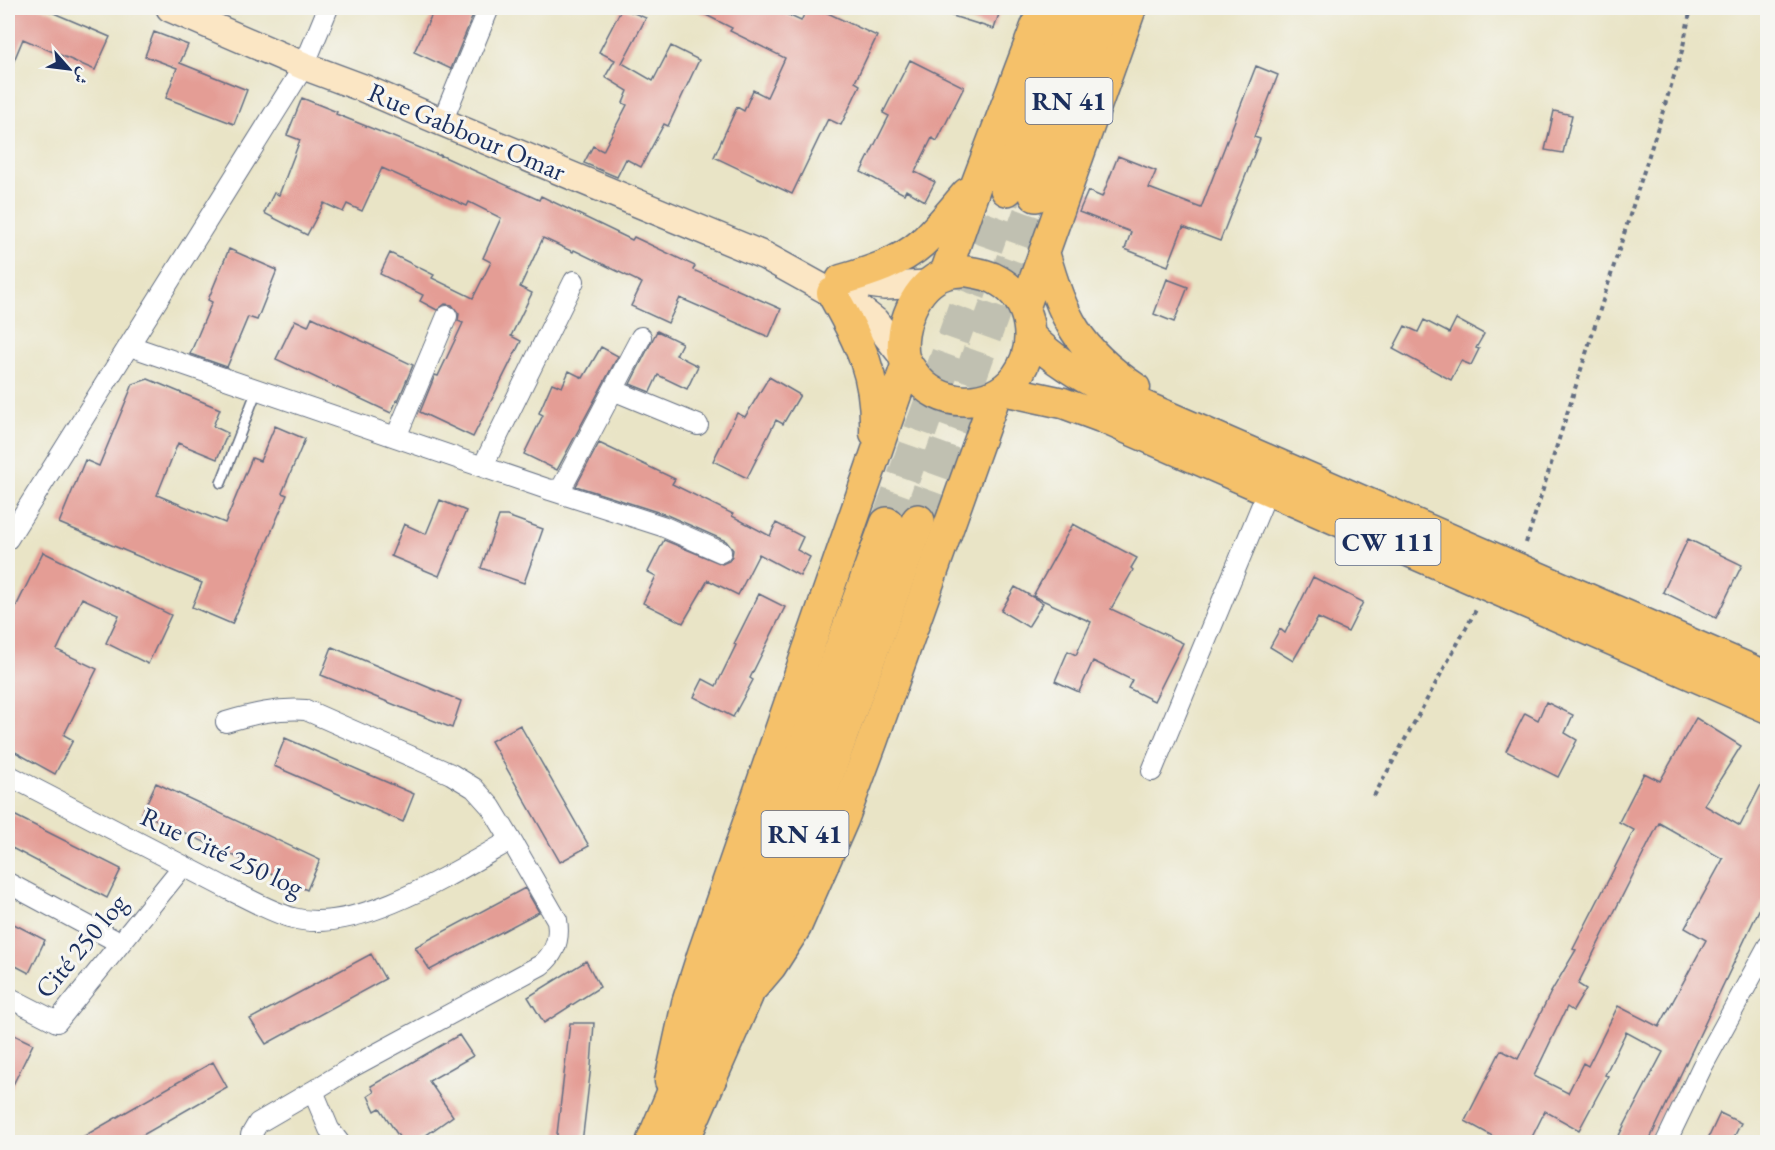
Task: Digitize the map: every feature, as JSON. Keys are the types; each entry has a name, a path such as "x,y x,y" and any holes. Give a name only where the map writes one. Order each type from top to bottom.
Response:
{"highway":[{"name":"RN 41","path":"1006,189 1072,8"},
{"name":"RN 41","path":"1006,189 1103,8"},
{"name":"RN 41","path":"653,1143 741,924 852,614 902,523 746,996 682,1143"}],"main road":[{"name":"Rue Gabbour Omar","path":"170,8 304,66 363,88 442,123 765,256 790,272 837,286 884,286 936,279"},
{"path":"666,1113 678,1039 687,1003 906,361 904,342 910,311 1006,189 1043,8"},
{"path":"906,361 919,381 935,394 955,400 976,401 1000,392 1020,372 1025,360 1027,323 1044,252 1131,8"},
{"path":"874,458 876,409 869,367 837,286 883,266 914,249 1006,189"},
{"path":"1044,252 1062,309 1090,352 1115,375 1190,426"},
{"path":"936,279 964,271 982,273 1000,281 1014,293 1027,323"},
{"name":"Rue Gabbour Omar","path":"837,286 857,307 875,321 906,361"},
{"name":"CW 111","path":"1027,323 1052,357 1092,382 1517,570 1767,677"},
{"path":"746,996 771,966 796,927 825,863 872,742 1000,392"},
{"name":"CW 111","path":"1000,392 1044,398 1082,409 1767,708"}],"street":[{"path":"8,539 304,66 328,8"},
{"path":"442,123 489,8"},
{"path":"483,466 574,281"},
{"path":"396,437 447,316"},
{"path":"550,490 561,489 641,337"},
{"path":"130,345 550,490 662,526 721,552"},
{"path":"614,390 698,425"},
{"path":"1152,771 1268,490"},
{"path":"226,722 261,711 283,708 306,710 451,774 474,788 491,807 511,840 556,920 559,932 550,957 541,965 352,1067 258,1123 251,1136 252,1143"},
{"name":"Rue Cité 250 log","path":"8,775 266,908 295,919 317,921 343,918 411,896 511,840"},
{"name":"Cité 250 log","path":"8,998 57,1022 183,866"},
{"path":"8,884 120,943"},
{"path":"1666,1143 1702,1066 1767,946"},
{"path":"314,1091 329,1130 339,1143"}],"lane":[{"path":"221,483 257,389"}],"path":[{"path":"1517,570 1682,51 1691,8"},
{"path":"1374,796 1489,587"}],"building":[{"path":"8,8 42,8 110,37 95,70 23,39 8,75"},
{"path":"435,8 476,8 451,69 414,52"},
{"path":"622,8 646,18 622,63 653,81 671,46 699,60 668,126 664,124 641,167 626,159 617,177 584,163 593,146 603,151 627,105 623,103 628,91 605,77 615,60 599,52"},
{"path":"692,8 773,8 801,21 807,8 817,8 877,36 855,82 860,85 841,125 828,119 792,194 714,157 737,107 744,111 753,90 767,97 785,58 730,31 732,28"},
{"path":"941,8 1001,8 994,29 940,12"},
{"path":"154,32 188,45 180,63 247,90 234,124 166,98 177,68 145,56"},
{"path":"910,60 964,87 937,141 932,138 915,172 935,182 925,201 906,190 904,194 861,172 889,116 883,113"},
{"path":"1256,66 1278,75 1254,137 1260,139 1220,241 1183,227 1168,266 1125,249 1131,232 1079,212 1088,191 1102,197 1118,156 1156,171 1149,188 1201,208"},
{"path":"302,98 337,112 336,114 440,155 539,200 541,196 632,240 634,237 695,266 693,270 781,309 769,337 680,298 668,323 631,306 642,283 574,250 573,252 543,238 520,287 532,293 511,336 521,341 473,437 420,412 435,375 438,376 463,323 458,321 459,314 452,305 445,304 437,310 420,301 423,295 380,274 390,253 434,275 432,278 473,298 491,262 483,258 501,218 469,202 467,206 382,168 362,211 347,204 343,212 324,203 307,235 264,213 274,193 279,195 300,140 287,135"},
{"path":"1554,111 1572,115 1563,153 1545,150"},
{"path":"229,249 277,270 257,320 248,317 227,367 190,354 212,302 208,300"},
{"path":"1167,279 1188,287 1174,322 1154,314"},
{"path":"312,317 413,365 391,413 276,359 295,320 308,326"},
{"path":"1456,319 1484,334 1476,348 1479,349 1471,365 1461,361 1451,380 1393,349 1405,326 1418,332 1424,320 1449,333"},
{"path":"657,331 682,343 676,355 698,366 687,389 658,375 650,392 630,384"},
{"path":"601,347 618,356 557,470 524,454 543,415 539,413 552,383 562,387 569,371 583,378"},
{"path":"769,377 800,395 783,424 776,420 747,478 713,461 737,413 745,417"},
{"path":"148,379 220,409 213,426 228,433 217,459 178,443 157,495 225,523 252,458 260,461 275,426 305,439 282,493 287,495 232,624 192,607 202,583 59,523 85,460 99,466 133,384"},
{"path":"599,443 675,479 672,484 733,514 732,516 770,536 776,523 803,537 797,550 810,557 800,576 759,554 738,595 708,580 683,623 643,603 656,576 648,572 664,540 722,564 729,561 733,550 726,541 667,515 576,486"},
{"path":"440,500 466,511 439,576 391,556 404,524 426,534"},
{"path":"499,516 507,516 543,529 524,583 481,568"},
{"path":"1073,524 1137,558 1131,568 1133,570 1111,609 1183,643 1154,701 1128,688 1132,680 1093,661 1079,692 1055,681 1068,651 1076,655 1091,622 1033,596"},
{"path":"1688,539 1742,565 1716,618 1663,592"},
{"path":"43,552 171,615 148,664 106,643 119,615 82,598 57,650 97,669 64,735 73,740 55,774 8,748 8,623"},
{"path":"1313,577 1363,602 1348,632 1318,618 1293,661 1270,647 1280,629 1285,633"},
{"path":"1015,587 1043,603 1028,627 1001,611"},
{"path":"759,594 785,607 750,678 753,680 733,717 694,697 703,679 716,686"},
{"path":"332,647 461,701 452,728 321,675"},
{"path":"1546,702 1573,715 1565,733 1577,740 1558,777 1506,751 1525,713 1538,720"},
{"path":"1696,718 1741,746 1704,805 1740,826 1767,773 1767,893 1648,1143 1615,1143 1663,1052 1626,1032 1605,1075 1608,1076 1579,1130 1545,1111 1529,1143 1505,1143 1465,1121 1501,1050 1518,1059 1551,992 1576,950 1573,949 1634,830 1619,822 1644,773 1660,781","holes":["1659,823 1723,859 1685,928 1706,940 1659,1027 1618,1006 1588,1066 1583,1063 1568,1093 1534,1076 1567,1007 1573,1011 1586,989 1578,984"]},
{"path":"520,725 589,846 560,862 491,741"},
{"path":"285,738 414,794 403,822 274,766"},
{"path":"156,783 320,860 307,890 142,813"},
{"path":"8,812 121,869 107,898 8,846"},
{"path":"525,888 539,912 430,970 415,947"},
{"path":"8,921 45,940 29,973 8,962"},
{"path":"371,954 385,979 266,1044 250,1019"},
{"path":"586,961 600,987 544,1023 528,997"},
{"path":"570,1023 594,1023 591,1066 582,1143 556,1143"},
{"path":"8,1032 33,1044 8,1095"},
{"path":"459,1035 473,1056 429,1081 453,1116 415,1143 403,1143 380,1108 375,1111 368,1096 374,1092 371,1086"},
{"path":"213,1062 227,1087 129,1143 72,1143"},
{"path":"1720,1113 1741,1123 1731,1143 1706,1143"}],"tunnel":[{"path":"887,524 1007,189"},
{"path":"918,521 1036,195"}]}
